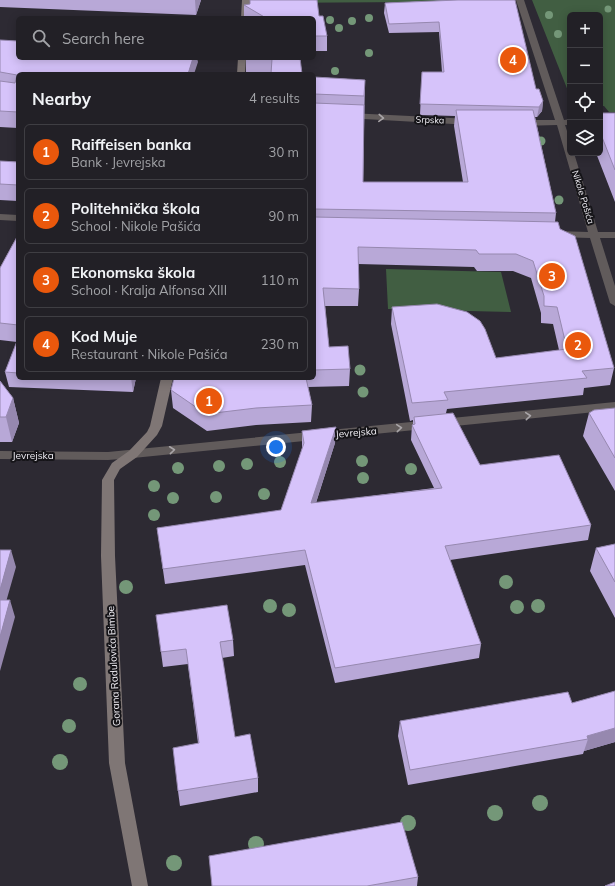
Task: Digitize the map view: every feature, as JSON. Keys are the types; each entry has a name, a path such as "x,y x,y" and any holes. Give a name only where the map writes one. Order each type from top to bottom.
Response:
{"street":[{"path":"245,16 246,0"},
{"name":"Nikole Pašića","path":"520,0 560,122 615,303"},
{"path":"241,72 242,60"},
{"name":"Srpska","path":"343,116 483,122"},
{"path":"514,122 567,122"},
{"path":"0,217 16,218"},
{"path":"545,234 615,235"},
{"name":"Gorana Radulovića Bimbe","path":"140,886 117,763 108,556 108,480 116,466 133,454 151,435 156,426 167,380"},
{"name":"Jevrejska","path":"0,455 108,456 615,406"}],"green space":[{"path":"262,0 503,0 414,6 413,2 262,3"},
{"path":"532,0 615,0 615,112 609,112 603,106 603,12 567,12 567,88"},
{"path":"386,269 501,272 511,312 388,309"}],"building":[{"path":"250,0 317,0 319,16 323,16 327,36 316,36 316,16 263,16 244,5 250,4"},
{"path":"458,0 515,0 536,89 539,89 543,101 539,107 420,104 422,72 444,72 439,22 389,24 385,3"},
{"path":"0,40 16,41 16,60 192,60 189,72 16,72 16,75 0,72"},
{"path":"272,60 300,60 302,72 271,72"},
{"path":"316,77 365,80 364,96 316,94"},
{"path":"16,79 16,112 0,111 0,81 15,83"},
{"path":"316,103 364,105 363,182 468,182 456,110 533,110 556,213 316,209"},
{"path":"603,113 615,113 615,170 603,140"},
{"path":"0,161 16,162 16,185 0,184"},
{"path":"316,217 558,222 560,229 575,236 614,368 582,371 587,378 444,392 448,400 412,403 392,307 437,304 467,312 480,321 485,329 496,358 567,349 557,307 544,306 544,296 533,261 516,254 479,254 476,250 358,247 359,289 323,288 329,347 348,346 350,369 316,370"},
{"path":"16,239 16,325 0,323 0,268"},
{"path":"16,344 16,373 5,372"},
{"path":"174,380 306,380 312,405 256,408 206,414 171,390"},
{"path":"0,381 13,398 6,417 0,417"},
{"path":"615,408 615,458 589,413 594,410"},
{"path":"453,413 480,465 559,455 591,525 445,546 481,644 335,668 305,550 163,569 157,528 281,510 304,443 302,431 336,427 311,503 442,488 412,425 415,424 414,417"},
{"path":"615,544 615,582 596,548"},
{"path":"0,550 11,550 0,590"},
{"path":"0,600 10,600 0,637"},
{"path":"227,605 233,640 220,642 235,737 250,734 258,778 178,791 173,748 199,743 186,649 161,652 156,615"},
{"path":"615,691 615,728 587,736 588,739 410,770 400,721 568,692 572,703"},
{"path":"402,822 418,877 367,886 212,886 209,856"},
{"path":"615,882 615,886 605,886"}],"place":[{"name":"Kod Muje","path":"513,60"},
{"name":"Ekonomska škola","path":"552,276"},
{"name":"Politehnička škola","path":"578,345"},
{"name":"Raiffeisen banka","path":"209,401"}]}
